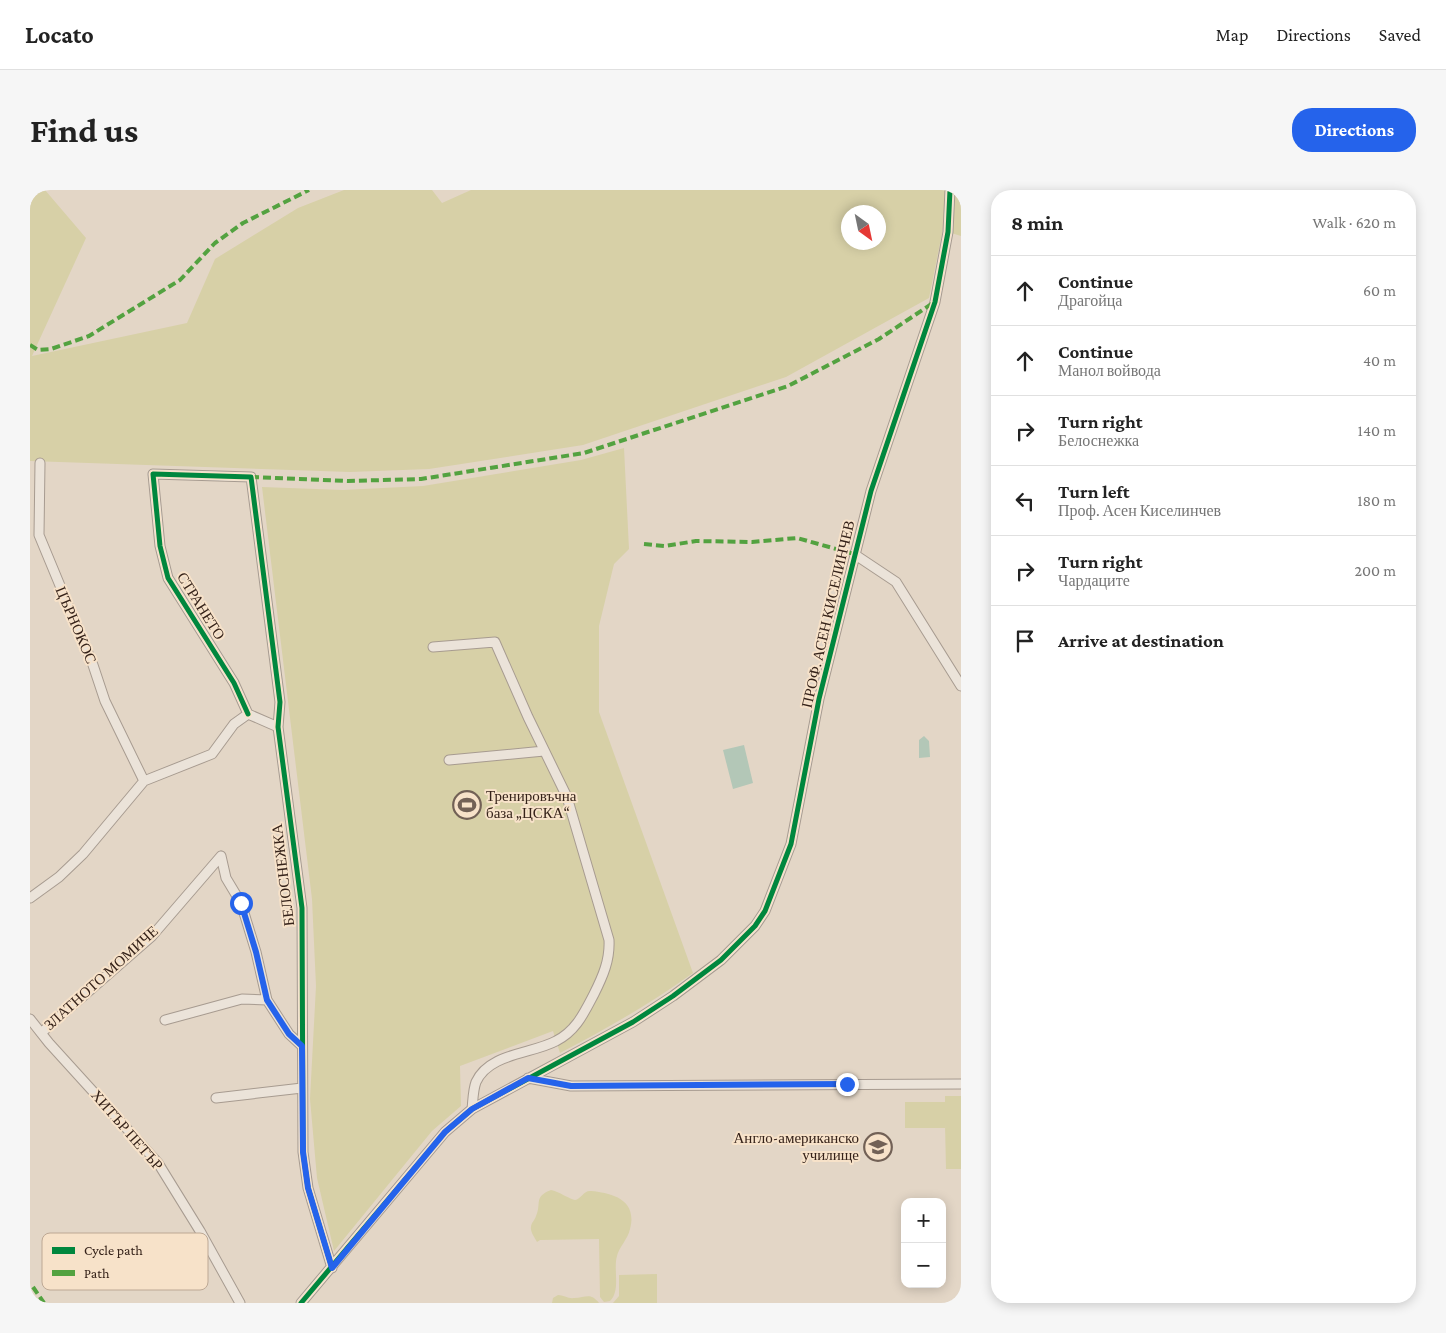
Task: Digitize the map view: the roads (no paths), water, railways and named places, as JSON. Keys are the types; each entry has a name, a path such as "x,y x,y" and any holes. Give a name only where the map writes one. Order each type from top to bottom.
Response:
{"street":[{"name":"ПРОФ. АСЕН КИСЕЛИНЧЕВ","path":"301,1303 445,1132 472,1109 633,1022 673,996 721,960 755,926 765,911 791,844 819,699 871,491 935,302 947,241 950,191"},
{"name":"ЦЪРНОКОС","path":"40,463 39,535 93,665 104,701 144,781"},
{"name":"БЕЛОСНЕЖКА","path":"153,474 251,477 280,702 278,727 302,908 303,1152 308,1188 332,1268"},
{"name":"СТРАНЕТО","path":"153,474 160,546 168,578 234,683 248,714"},
{"path":"854,554 896,582 961,686"},
{"path":"433,647 495,642 544,751 560,780 605,922 610,954 602,978 575,1026 556,1041 503,1059 486,1070 476,1081 472,1109"},
{"path":"30,898 59,877 83,854 144,781 212,754 234,724 248,714 278,727"},
{"path":"449,760 544,751"},
{"name":"ЗЛАТНОТО МОМИЧЕ","path":"41,1033 152,936 220,856 226,878 241,903 256,952 267,1000"},
{"path":"165,1020 242,999 267,1000 289,1034 302,1046"},
{"name":"ХИТЪР ПЕТЪР","path":"30,1020 158,1163 201,1233"},
{"path":"528,1078 571,1086 961,1084"},
{"path":"216,1098 302,1088"},
{"name":"ХИТЪР ПЕТЪР","path":"208,1245 240,1303"}],"place":[{"name":"Тренировъчна база „ЦСКА“","path":"467,805"},
{"name":"Англо-американско училище","path":"878,1147"}]}
